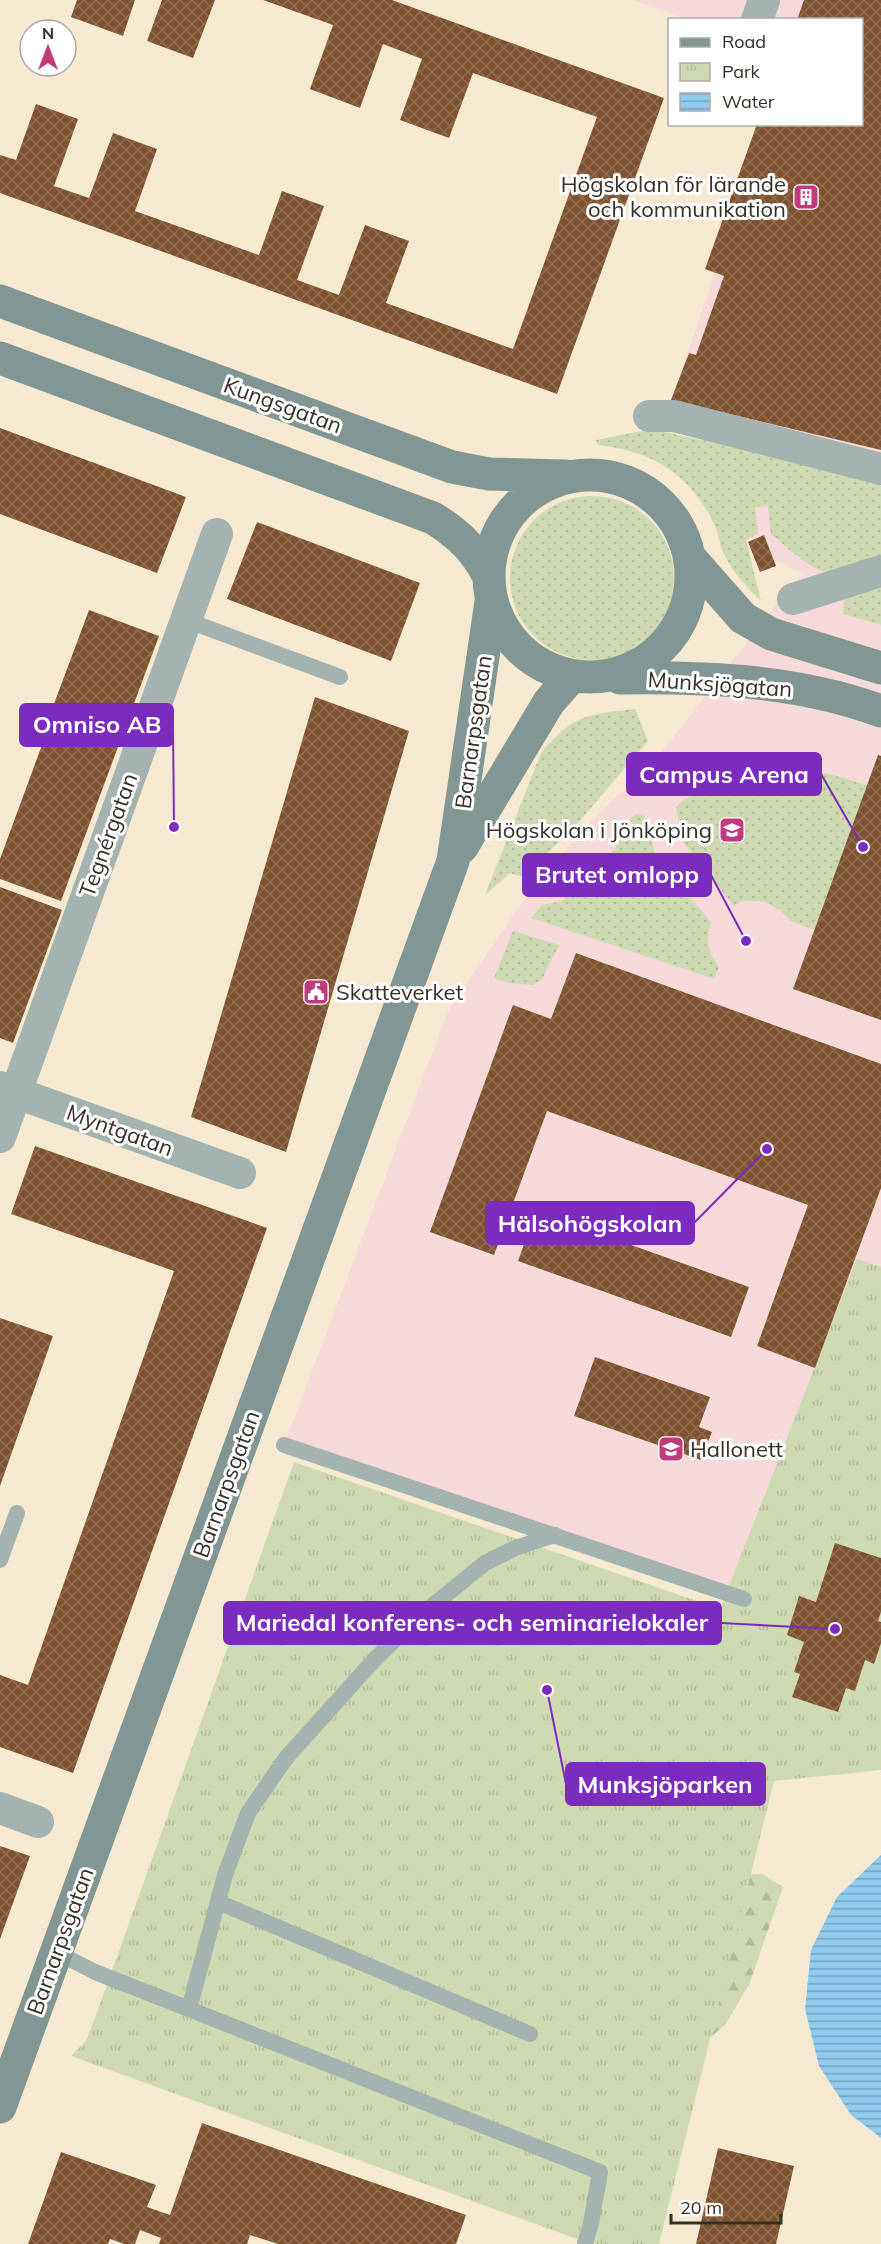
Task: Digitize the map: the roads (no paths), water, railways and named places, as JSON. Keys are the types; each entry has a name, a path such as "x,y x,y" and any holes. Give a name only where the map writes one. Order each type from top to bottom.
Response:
{"main road":[{"name":"Kungsgatan","path":"0,301 452,467 489,474 573,476"},
{"path":"0,358 433,518 466,542 480,559 502,628 520,651 544,667 581,678 620,674 647,661 669,642 684,616 692,588 691,559 681,529 662,504 645,491 636,485 606,475 573,476 547,484 523,500 505,521 493,547 490,588"},
{"path":"691,559 743,618 771,634 881,668"},
{"name":"Barnarpsgatan","path":"453,861 490,588"},
{"name":"Munksjögatan","path":"581,678 686,677 771,683 846,698 881,711"},
{"name":"Barnarpsgatan","path":"0,2107 453,861 549,702 581,678"}],"street":[{"path":"758,18 764,0"},
{"path":"649,416 674,416 881,469"},
{"name":"Tegnérgatan","path":"0,1137 8,1090 217,534"},
{"path":"793,599 881,571"},
{"name":"Myntgatan","path":"8,1090 240,1173"},
{"path":"0,1808 38,1822"}],"lane":[{"path":"186,620 340,677"},
{"path":"284,1445 744,1599"},
{"path":"0,1560 17,1513"},
{"path":"189,2009 225,1875 248,1813 286,1758 375,1659 416,1619 485,1563 515,1548 555,1535"},
{"path":"218,1902 530,2034"},
{"path":"56,1952 95,1972 600,2172 585,2244"}],"water":[{"path":"881,1855 881,2138 851,2115 819,2066 805,2009 811,1950 837,1897"}],"place":[{"name":"Högskolan för lärande och kommunikation","path":"806,197"},
{"name":"Omniso AB","path":"174,827"},
{"name":"Högskolan i Jönköping","path":"732,830"},
{"name":"Campus Arena","path":"863,847"},
{"name":"Brutet omlopp","path":"746,941"},
{"name":"Skatteverket","path":"316,992"},
{"name":"Hälsohögskolan","path":"767,1149"},
{"name":"Hallonett","path":"671,1449"},
{"name":"Mariedal konferens- och seminarielokaler","path":"835,1629"},
{"name":"Munksjöparken","path":"547,1690"}]}
